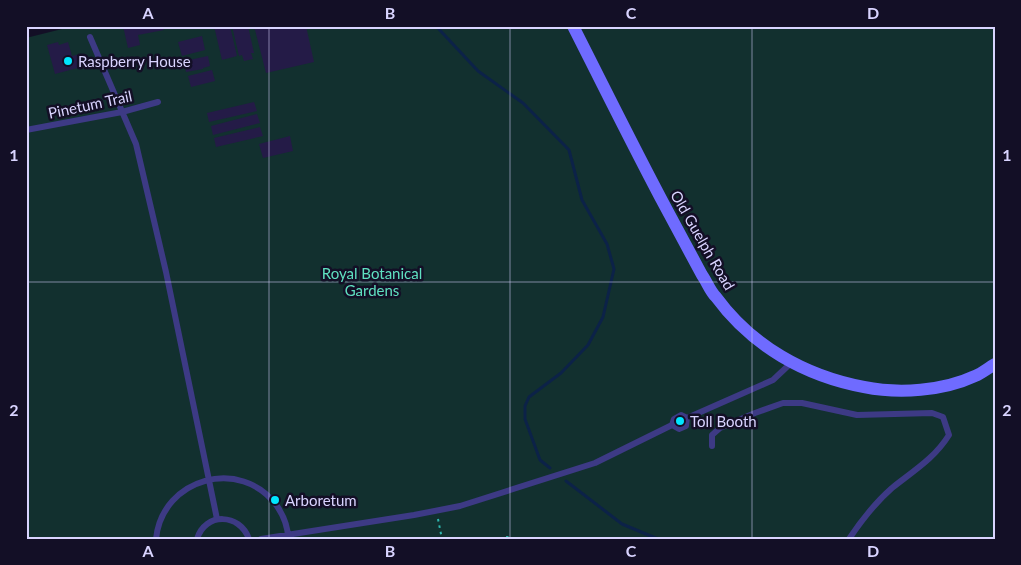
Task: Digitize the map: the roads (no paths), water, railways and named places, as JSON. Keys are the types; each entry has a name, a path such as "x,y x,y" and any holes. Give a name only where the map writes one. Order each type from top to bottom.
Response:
{"street":[{"name":"Old Guelph Road","path":"573,26 643,166 715,297 735,320 763,345 791,363 815,373 846,384 877,390 918,390 946,385 975,376 995,364"}],"lane":[{"path":"90,37 136,144 166,272 217,519"},
{"name":"Pinetum Trail","path":"26,130 122,112 158,102"},
{"path":"261,539 288,537 460,506 595,462 672,425 679,429 686,426 687,418 773,380 791,363"},
{"path":"712,446 712,435 720,428 783,403 802,403 857,415 932,413 943,417 949,435 941,449 891,489 849,539"},
{"path":"156,539 163,515 174,499 190,487 209,480 225,478 242,481 264,493 280,512 288,537"},
{"path":"197,539 203,527 217,519 225,518 236,522 245,530 249,539"}],"waterway":[{"path":"436,26 478,71 523,103 569,150 582,200 607,244 614,269 603,317 588,345 561,373 529,397 525,406 525,419 540,460 550,468"},
{"path":"566,481 622,524 658,539"}],"place":[{"name":"Raspberry House","path":"68,61"},
{"name":"Toll Booth","path":"680,421"},
{"name":"Arboretum","path":"275,500"}],"park label":[{"name":"Royal Botanical Gardens","path":"372,282"}]}
